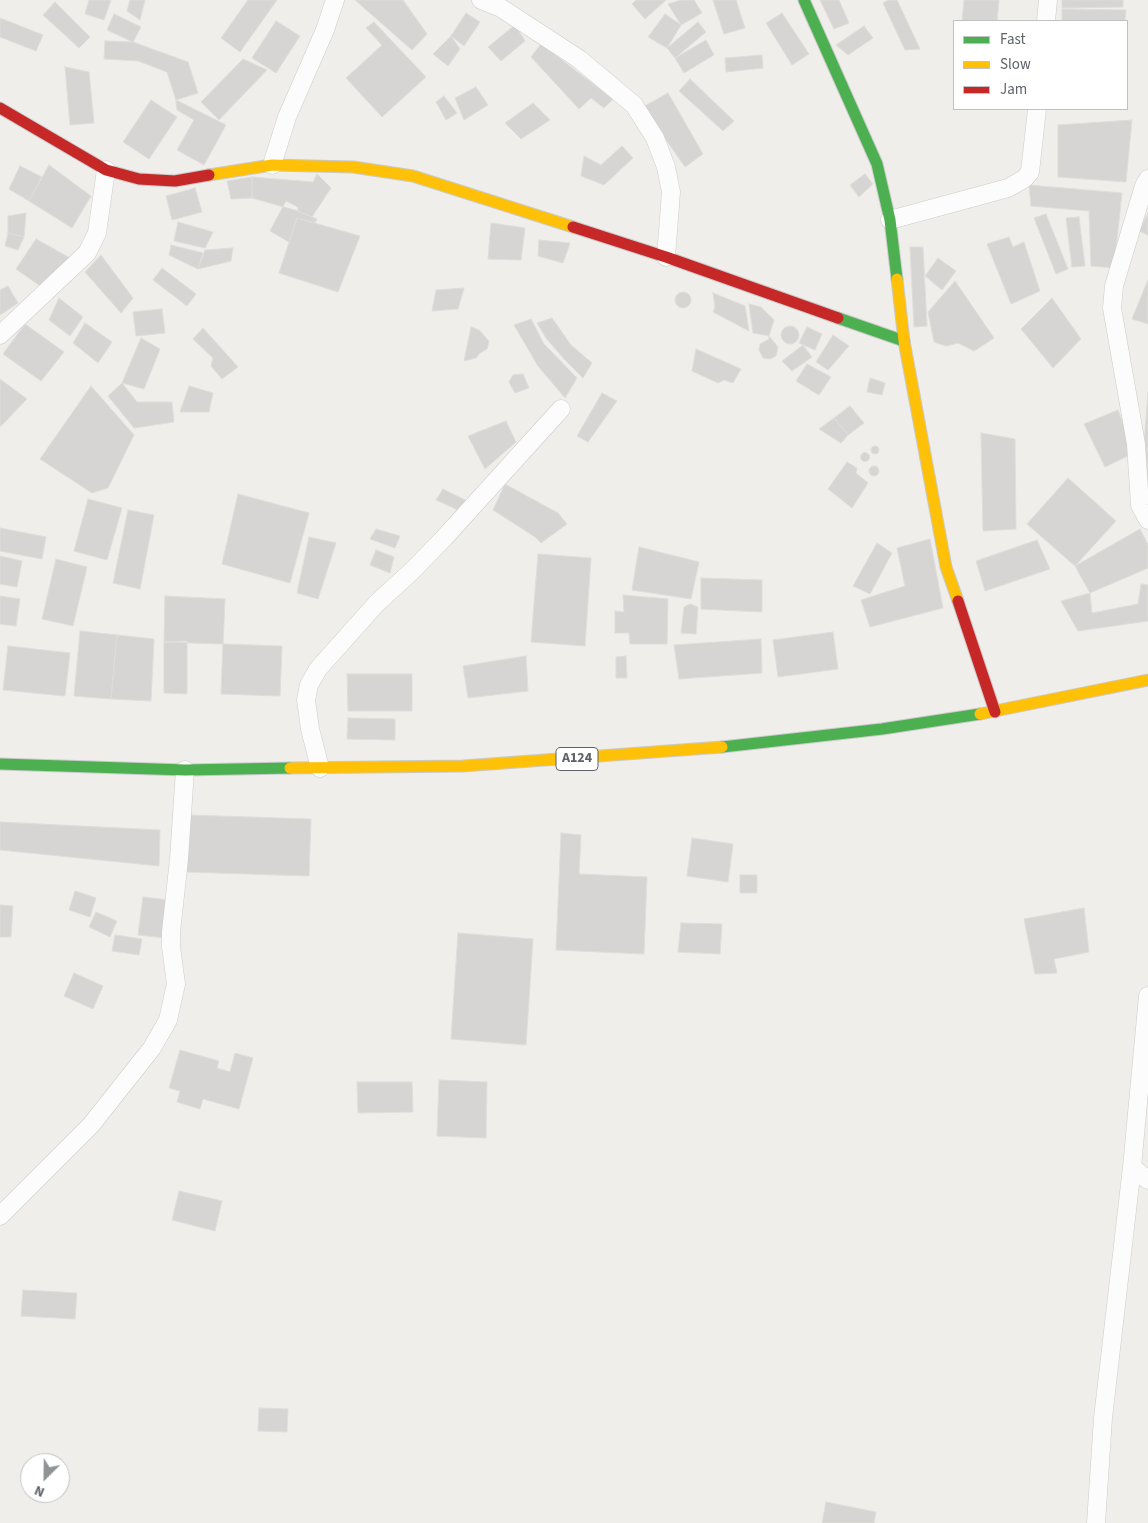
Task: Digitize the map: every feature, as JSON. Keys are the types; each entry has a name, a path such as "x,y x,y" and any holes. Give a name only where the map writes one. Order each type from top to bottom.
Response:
{"main road":[{"path":"804,0 876,164 890,220 904,341 946,567 994,712"},
{"path":"0,108 106,170 139,179 175,181 272,165 353,167 412,176 666,257 904,341"},
{"name":"A124","path":"0,764 185,770 463,766 737,746 882,729 994,712 1148,680"}],"street":[{"path":"272,165 287,117 325,30 335,0"},
{"path":"481,0 501,8 579,59 634,105 655,138 666,168 670,192 666,257"},
{"path":"1046,20 1048,0"},
{"path":"890,220 1008,188 1024,179 1030,172 1037,110"},
{"path":"0,335 87,253 97,233 106,170"},
{"path":"1148,179 1144,186 1114,286 1112,308 1136,444 1139,500 1148,520"},
{"path":"320,768 310,729 306,700 309,685 318,669 377,603 444,538 561,409"},
{"path":"0,1216 91,1124 152,1048 168,1020 176,984 171,940 185,770"},
{"path":"1098,1520 1103,1418 1132,1167 1148,996"},
{"path":"1132,1167 1148,1180"}],"building":[{"path":"89,0 111,0 104,20 85,14"},
{"path":"130,0 145,0 140,20 127,11"},
{"path":"248,0 277,0 240,52 221,38"},
{"path":"355,0 403,0 427,34 412,50"},
{"path":"636,0 666,0 645,19 632,4"},
{"path":"681,0 694,0 702,13 681,25 668,4"},
{"path":"713,0 736,0 745,28 724,34"},
{"path":"820,0 839,0 849,23 834,29"},
{"path":"889,0 897,0 920,49 905,50 883,3"},
{"path":"964,0 999,0 997,20 962,20"},
{"path":"1062,0 1123,0 1123,7 1062,8"},
{"path":"55,2 90,37 79,48 43,15"},
{"path":"1062,9 1126,10 1125,20 1062,20"},
{"path":"466,13 480,22 464,46 451,36"},
{"path":"782,13 809,54 792,65 766,23"},
{"path":"114,14 141,27 133,42 107,30"},
{"path":"665,14 681,25 667,48 648,37"},
{"path":"0,18 43,35 36,51 0,37"},
{"path":"276,21 300,36 276,73 252,58"},
{"path":"374,22 426,77 382,117 346,78 382,45 366,28"},
{"path":"698,22 706,32 675,58 667,48"},
{"path":"515,25 525,41 501,61 488,47"},
{"path":"864,26 873,38 848,55 836,45"},
{"path":"451,36 460,49 448,66 433,54"},
{"path":"706,40 714,55 684,73 675,58"},
{"path":"105,41 133,42 188,62 198,93 176,100 167,72 138,61 104,59"},
{"path":"541,44 613,99 604,108 591,98 579,109 531,57"},
{"path":"762,55 763,68 726,72 725,58"},
{"path":"243,59 267,70 219,120 201,102"},
{"path":"65,67 89,72 94,123 70,125"},
{"path":"690,79 734,121 723,131 679,91"},
{"path":"476,87 488,105 464,120 455,98"},
{"path":"668,93 703,154 685,167 643,107"},
{"path":"444,96 457,113 446,120 436,102"},
{"path":"151,100 177,117 149,159 123,142"},
{"path":"176,100 226,125 204,165 177,150 194,120 177,110"},
{"path":"533,103 550,120 521,139 505,123"},
{"path":"1132,120 1126,182 1058,177 1058,125"},
{"path":"622,146 633,158 604,185 581,176 584,156 601,165"},
{"path":"49,165 91,196 72,228 29,201"},
{"path":"20,166 42,177 29,201 9,189"},
{"path":"317,174 331,188 312,217 252,198 252,177 313,182"},
{"path":"865,174 873,184 859,197 850,185"},
{"path":"252,177 252,198 231,199 227,181"},
{"path":"1029,185 1122,193 1114,268 1091,266 1089,211 1031,206"},
{"path":"195,188 202,212 172,220 166,196"},
{"path":"286,201 298,207 298,211 317,219 315,223 297,218 289,242 270,231"},
{"path":"26,213 24,237 8,233 8,216"},
{"path":"1148,213 1148,235 1139,231"},
{"path":"1046,214 1068,269 1056,274 1034,218"},
{"path":"1079,217 1085,266 1072,267 1066,218"},
{"path":"297,218 360,236 338,292 279,273"},
{"path":"178,222 213,232 205,248 174,241"},
{"path":"491,223 525,228 521,260 488,259"},
{"path":"8,233 24,237 18,250 5,246"},
{"path":"1009,237 1013,247 1024,242 1040,291 1011,304 987,244"},
{"path":"36,239 72,259 46,290 16,269"},
{"path":"539,240 570,243 563,263 538,256"},
{"path":"171,245 203,253 198,269 169,255"},
{"path":"910,247 923,247 927,326 914,327"},
{"path":"233,248 231,261 198,269 205,250"},
{"path":"101,255 133,298 121,313 85,272"},
{"path":"938,258 956,271 942,290 925,276"},
{"path":"162,268 196,294 187,306 153,280"},
{"path":"1148,280 1148,324 1132,319"},
{"path":"955,281 994,338 974,351 958,343 946,346 934,342 928,312"},
{"path":"8,286 18,303 0,315 0,290"},
{"path":"464,288 458,309 432,311 436,290"},
{"path":"683,292 691,300 683,308 675,300"},
{"path":"713,293 745,306 749,331 713,312 715,307"},
{"path":"59,298 83,317 70,336 49,320"},
{"path":"1052,298 1081,339 1053,368 1021,329"},
{"path":"749,304 761,307 774,320 769,336 753,333"},
{"path":"162,309 165,333 136,336 133,312"},
{"path":"552,318 571,345 592,363 583,378 546,338 537,323"},
{"path":"531,319 544,344 577,378 565,398 538,366 514,325"},
{"path":"85,323 112,342 98,363 73,343"},
{"path":"25,324 64,352 41,381 3,354"},
{"path":"786,326 794,326 799,331 797,342 786,344 781,339 781,331"},
{"path":"471,327 479,330 489,341 487,349 476,358 464,361"},
{"path":"807,327 822,334 815,350 799,343"},
{"path":"203,328 238,367 222,379 211,366 213,358 193,339"},
{"path":"833,335 849,346 828,370 816,362"},
{"path":"769,336 778,347 776,356 770,359 763,358 759,350 760,344 769,339"},
{"path":"141,338 160,349 144,389 122,383"},
{"path":"803,345 812,357 792,371 782,361"},
{"path":"696,349 741,369 733,383 724,380 718,383 692,371"},
{"path":"807,364 831,377 819,395 796,381"},
{"path":"523,374 529,388 515,393 509,382 513,375"},
{"path":"870,378 885,383 882,395 867,392"},
{"path":"0,379 27,399 1,426 0,426"},
{"path":"122,383 137,402 172,402 174,422 134,428 108,396"},
{"path":"91,386 134,435 108,488 92,493 40,459"},
{"path":"189,386 213,393 209,412 180,412"},
{"path":"1148,392 1148,488 1141,486"},
{"path":"602,393 617,401 588,442 577,436"},
{"path":"850,406 864,423 848,435 834,418"},
{"path":"1118,410 1134,453 1105,467 1084,424"},
{"path":"834,418 848,435 841,443 819,429"},
{"path":"506,421 516,442 485,469 468,436"},
{"path":"981,433 1015,439 1016,529 983,531"},
{"path":"875,446 879,450 875,454 871,450"},
{"path":"865,453 869,457 865,461 861,457"},
{"path":"847,462 857,468 856,473 868,483 852,508 828,489"},
{"path":"872,466 876,466 879,471 878,475 872,476 869,473 869,469"},
{"path":"1068,478 1116,521 1075,566 1027,524"},
{"path":"505,484 558,513 567,524 541,543 535,537 493,510"},
{"path":"443,489 467,501 458,510 436,500"},
{"path":"238,494 309,513 290,583 222,564"},
{"path":"88,499 122,508 107,560 74,551"},
{"path":"128,510 154,515 140,589 113,583"},
{"path":"0,528 46,537 42,559 0,551"},
{"path":"376,529 400,536 395,548 370,539"},
{"path":"1140,529 1148,545 1148,568 1090,593 1075,566"},
{"path":"309,537 336,543 318,599 297,593"},
{"path":"930,539 943,608 870,627 861,600 905,586 897,548"},
{"path":"1037,540 1050,569 985,591 976,561"},
{"path":"877,543 892,553 870,594 853,586"},
{"path":"639,547 699,562 691,599 632,590"},
{"path":"376,550 394,557 390,573 370,565"},
{"path":"538,554 591,558 585,646 531,642"},
{"path":"0,556 22,561 17,587 0,584"},
{"path":"56,559 87,567 73,626 42,619"},
{"path":"701,578 762,580 762,612 701,609"},
{"path":"1141,584 1148,585 1148,621 1078,631 1061,601 1090,593 1092,613 1138,604"},
{"path":"623,595 668,599 667,644 630,644 629,633 615,633 615,611 624,612"},
{"path":"0,596 20,599 16,626 0,624"},
{"path":"165,596 225,599 223,644 164,642"},
{"path":"690,604 698,607 696,634 681,633 684,607"},
{"path":"80,631 117,635 111,699 74,696"},
{"path":"833,632 838,669 778,677 773,640"},
{"path":"117,635 154,639 151,701 111,699"},
{"path":"761,639 762,673 679,679 674,645"},
{"path":"187,641 187,694 164,693 164,642"},
{"path":"223,644 282,646 280,696 221,694"},
{"path":"8,646 70,653 65,696 3,690"},
{"path":"526,656 528,691 468,698 463,666"},
{"path":"626,656 627,678 616,678 616,657"},
{"path":"347,674 412,674 412,711 348,711"},
{"path":"348,718 395,719 395,740 347,739"},
{"path":"189,815 311,819 309,876 187,872"},
{"path":"0,822 160,830 159,866 0,850"},
{"path":"561,833 581,835 579,874 647,877 644,954 556,950"},
{"path":"692,838 733,844 728,882 687,876"},
{"path":"740,875 757,875 757,893 740,893"},
{"path":"75,891 96,898 90,917 69,910"},
{"path":"143,897 169,900 165,938 138,935"},
{"path":"0,905 13,906 11,937 0,937"},
{"path":"1084,908 1089,952 1054,959 1057,973 1035,974 1024,919"},
{"path":"96,912 117,921 110,937 89,927"},
{"path":"681,923 722,924 720,954 678,952"},
{"path":"458,933 533,939 526,1045 451,1039"},
{"path":"115,935 142,939 139,955 112,951"},
{"path":"74,973 103,986 93,1009 64,996"},
{"path":"180,1050 219,1061 217,1068 230,1072 235,1053 253,1058 239,1109 203,1099 200,1109 177,1102 180,1091 169,1088"},
{"path":"439,1080 487,1082 486,1138 437,1136"},
{"path":"357,1082 412,1082 413,1112 358,1113"},
{"path":"179,1191 222,1201 215,1231 172,1220"},
{"path":"23,1290 77,1293 75,1319 21,1316"},
{"path":"259,1408 288,1409 287,1432 258,1431"},
{"path":"826,1502 876,1512 874,1523 822,1523"}],"traffic: fast":[{"path":"804,0 877,164 890,220 897,279"},
{"path":"838,318 904,341"},
{"path":"722,747 882,729 980,714"},
{"path":"0,764 185,770 290,768"}],"traffic: slow":[{"path":"209,175 272,165 353,167 413,176 573,227"},
{"path":"897,279 904,341 946,567 958,601"},
{"path":"980,714 1148,680"},
{"path":"290,768 463,766 722,747"}],"traffic: jam":[{"path":"0,108 106,170 139,179 175,181 209,175"},
{"path":"573,227 666,257 838,318"},
{"path":"958,601 995,712"}]}
